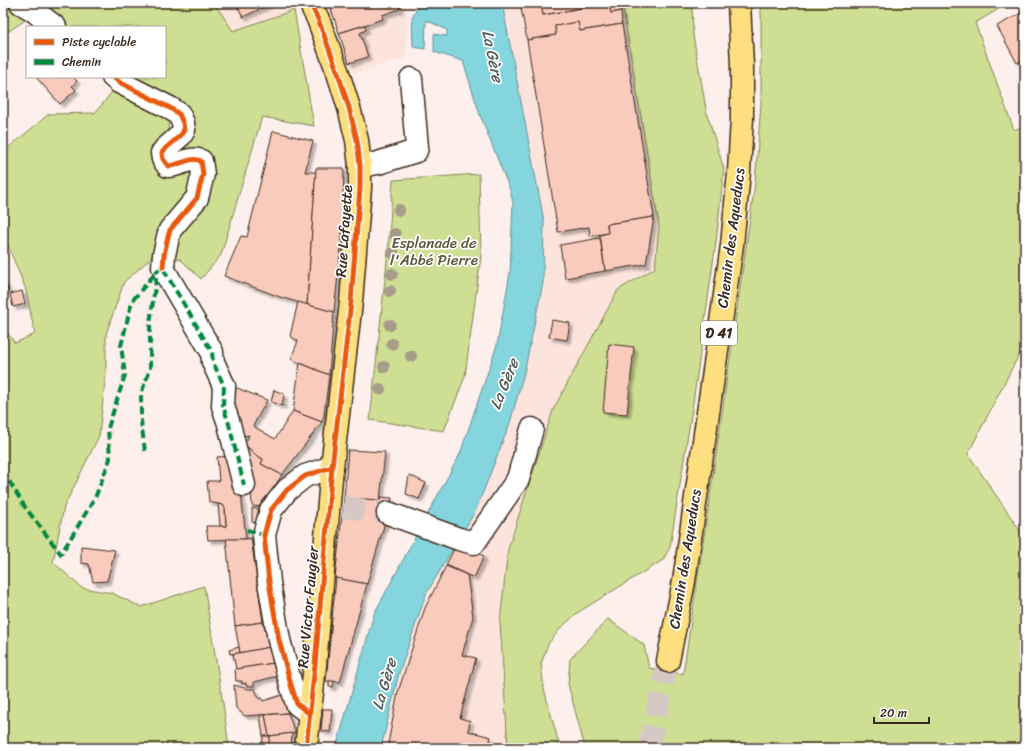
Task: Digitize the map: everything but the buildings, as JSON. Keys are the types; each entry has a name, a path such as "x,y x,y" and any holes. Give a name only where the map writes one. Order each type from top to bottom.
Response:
{"main road":[{"name":"Rue Lafayette","path":"310,3 318,19 349,108 357,140 360,166 360,188 351,302 332,467"},
{"name":"Chemin des Aqueducs","path":"668,661 684,581 733,238 742,118 742,65 739,3"},
{"name":"Rue Victor Faugier","path":"306,748 336,506 332,467"}],"street":[{"path":"21,3 54,26"},
{"path":"115,78 179,114 184,130 181,135 162,153 163,159 168,166 173,166 188,159 196,159 201,161 203,174 196,198 170,230 163,267 212,352 213,362 224,386 223,406 244,485"},
{"path":"360,166 378,163 416,151 417,147 411,79"},
{"path":"388,513 474,543 518,479 532,429"},
{"path":"310,714 297,704 291,685 281,647 269,582 256,532 287,490 305,476 332,467"}],"shaded area":[{"path":"214,3 307,3 294,10 233,31"},
{"path":"327,3 407,3 406,58 353,73 331,10"},
{"path":"502,3 622,3 659,226 655,268 618,290 500,622 508,748 381,748 399,673 426,594 476,510 510,423 524,373 543,283 543,221"}],"green space":[{"path":"3,3 27,19 3,35"},
{"path":"32,3 214,3 233,31 294,10 314,126 262,117 221,255 201,279 180,259 169,259 207,175 178,158 174,152 188,138 127,78 166,78 166,26 62,26"},
{"path":"622,3 692,3 693,35 707,114 724,169 716,242 693,403 670,547 663,560 577,613 560,629 548,644 541,664 544,689 560,748 508,748 500,622 508,549 553,410 618,290 655,268 659,226"},
{"path":"761,3 1009,3 975,23 1014,130 1025,125 1025,343 968,454 1025,538 1025,748 585,748 568,684 570,659 608,619 644,645 649,668 683,674 755,183 761,103"},
{"path":"115,88 170,118 168,129 154,159 188,166 193,184 155,246 151,258 124,282 106,334 106,373 99,436 64,507 53,562 82,588 112,593 141,607 204,586 229,748 3,748 3,327 15,343 35,334 25,287 3,234 3,145 8,148 49,114 95,113"},
{"name":"Esplanade de l'Abbé Pierre","path":"479,174 481,256 465,376 444,431 370,420 388,251 393,180"}],"water":[{"name":"La Gère","path":"420,3 502,3 544,221 543,283 524,373 510,423 476,510 426,594 399,673 381,748 336,748 374,614 460,454 497,345 510,273 513,203 510,190 480,115 463,61 434,52 434,34 447,36 447,30 426,20 425,49 413,47 412,18"}],"tunnel":[{"path":"343,507 388,513"},
{"path":"649,748 668,661"}],"marked path":[{"path":"3,471 25,507 61,554 95,498 110,459 108,428 125,375 121,346 132,301 157,271 163,267 212,352 213,362 224,386 223,406 244,485"},
{"path":"145,451 141,421 141,394 150,369 150,324 157,271"},
{"path":"247,530 264,535"}],"cycle path":[{"path":"306,748 315,665 332,467 351,302 360,188 360,166 357,140 349,108 318,19 310,3"},
{"path":"114,78 179,114 184,130 181,135 162,153 163,159 168,166 177,165 188,160 201,161 203,174 197,198 170,230 164,255 163,267"},
{"path":"310,714 297,704 279,640 269,582 264,535 271,510 287,490 305,476 332,467"}]}
